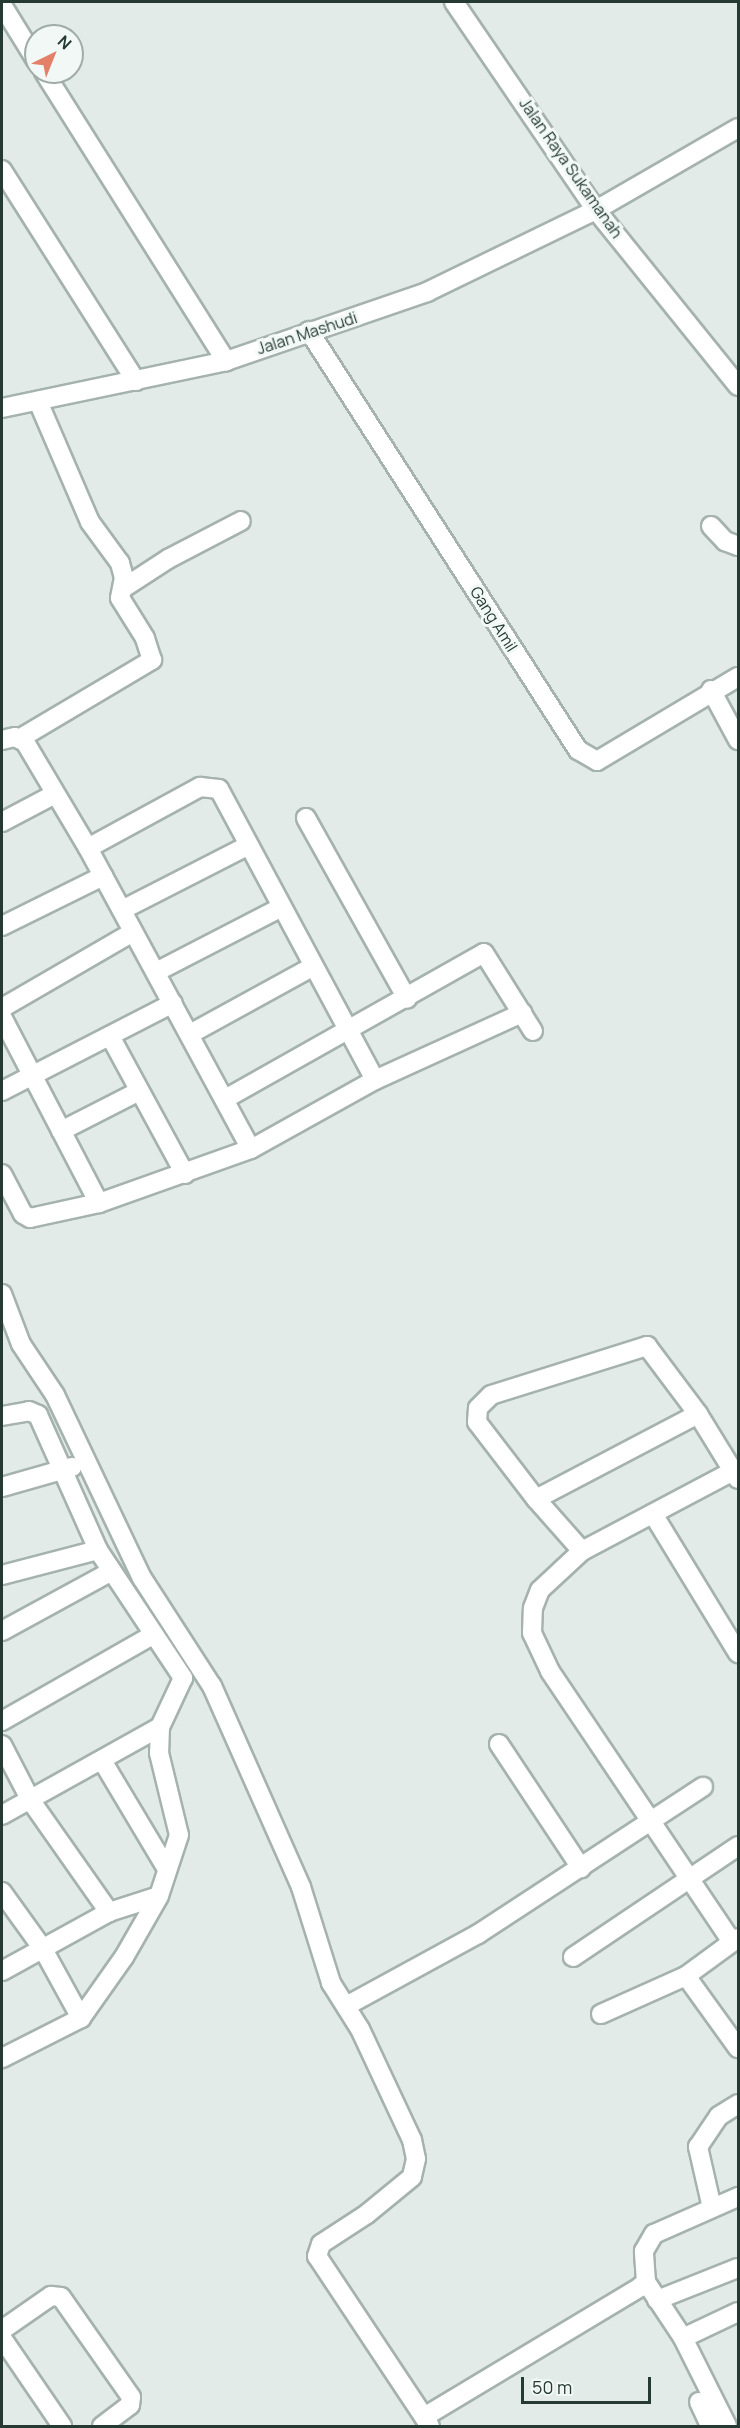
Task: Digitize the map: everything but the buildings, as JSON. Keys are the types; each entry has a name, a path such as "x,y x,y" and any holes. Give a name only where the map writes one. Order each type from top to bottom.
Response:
{"street":[{"name":"Jalan Raya Sukamanah","path":"454,2 596,210 738,386"},
{"path":"2,5 24,41"},
{"path":"52,84 226,361"},
{"name":"Jalan Mashudi","path":"2,408 226,361 427,292 596,210 738,128"},
{"path":"2,170 136,381"},
{"name":"Gang Amil","path":"309,331 578,750 597,760 711,690 738,677"},
{"path":"10,740 151,662 145,639 120,598 124,578 120,563 90,522 38,400"},
{"path":"122,589 168,559 241,521"},
{"path":"711,526 725,541 738,546"},
{"path":"711,690 738,740"},
{"path":"10,740 25,742 54,795 88,848 251,1149"},
{"path":"88,848 208,785 219,789 280,908 375,1080"},
{"path":"2,822 54,795"},
{"path":"306,818 407,999"},
{"path":"122,910 247,846"},
{"path":"2,926 103,876"},
{"path":"156,972 280,908"},
{"path":"2,1008 133,932"},
{"path":"225,1099 348,1029 407,999 484,953 533,1031"},
{"path":"190,1034 312,967"},
{"path":"2,1091 173,1003"},
{"path":"2,1173 23,1214 30,1218 99,1203 251,1149 375,1080 522,1013"},
{"path":"2,1017 99,1203"},
{"path":"110,1036 185,1174"},
{"path":"62,1131 139,1091"},
{"path":"2,1294 21,1344 55,1395 142,1578 212,1686 262,1792 301,1887 331,1983 346,2006 388,2085 416,2159 412,2177 368,2214 321,2244 317,2256 427,2422 646,2283"},
{"path":"582,1551 536,1499 477,1422 478,1408 491,1395 647,1346 698,1414 736,1475 582,1551 540,1590 533,1608 532,1633 550,1671 686,1878 735,1940 686,1976 601,2014"},
{"path":"2,1416 29,1412 38,1415 98,1550 183,1678 160,1727 159,1753 179,1835 159,1896 124,1957 81,2018 2,2058"},
{"path":"536,1499 698,1414"},
{"path":"2,1487 62,1471 85,1462"},
{"path":"653,1514 738,1653"},
{"path":"2,1575 98,1550"},
{"path":"2,1631 112,1571"},
{"path":"2,1721 153,1635"},
{"path":"2,1815 103,1762 160,1727"},
{"path":"499,1744 580,1868"},
{"path":"2,1745 31,1801 109,1912"},
{"path":"103,1762 166,1869"},
{"path":"346,2006 478,1934 703,1787"},
{"path":"573,1957 686,1878 738,1846"},
{"path":"2,1892 43,1949 81,2018"},
{"path":"2,1971 109,1912 159,1896"},
{"path":"686,1976 738,2048"},
{"path":"712,2208 698,2147 719,2116 738,2104"},
{"path":"727,2427 683,2338 646,2283 644,2251 654,2234 738,2197"},
{"path":"657,2300 738,2268"},
{"path":"2,2330 51,2296 61,2298 131,2397 130,2405 102,2427"},
{"path":"683,2338 738,2312"},
{"path":"2,2338 63,2427"},
{"path":"699,2402 710,2427"}]}
